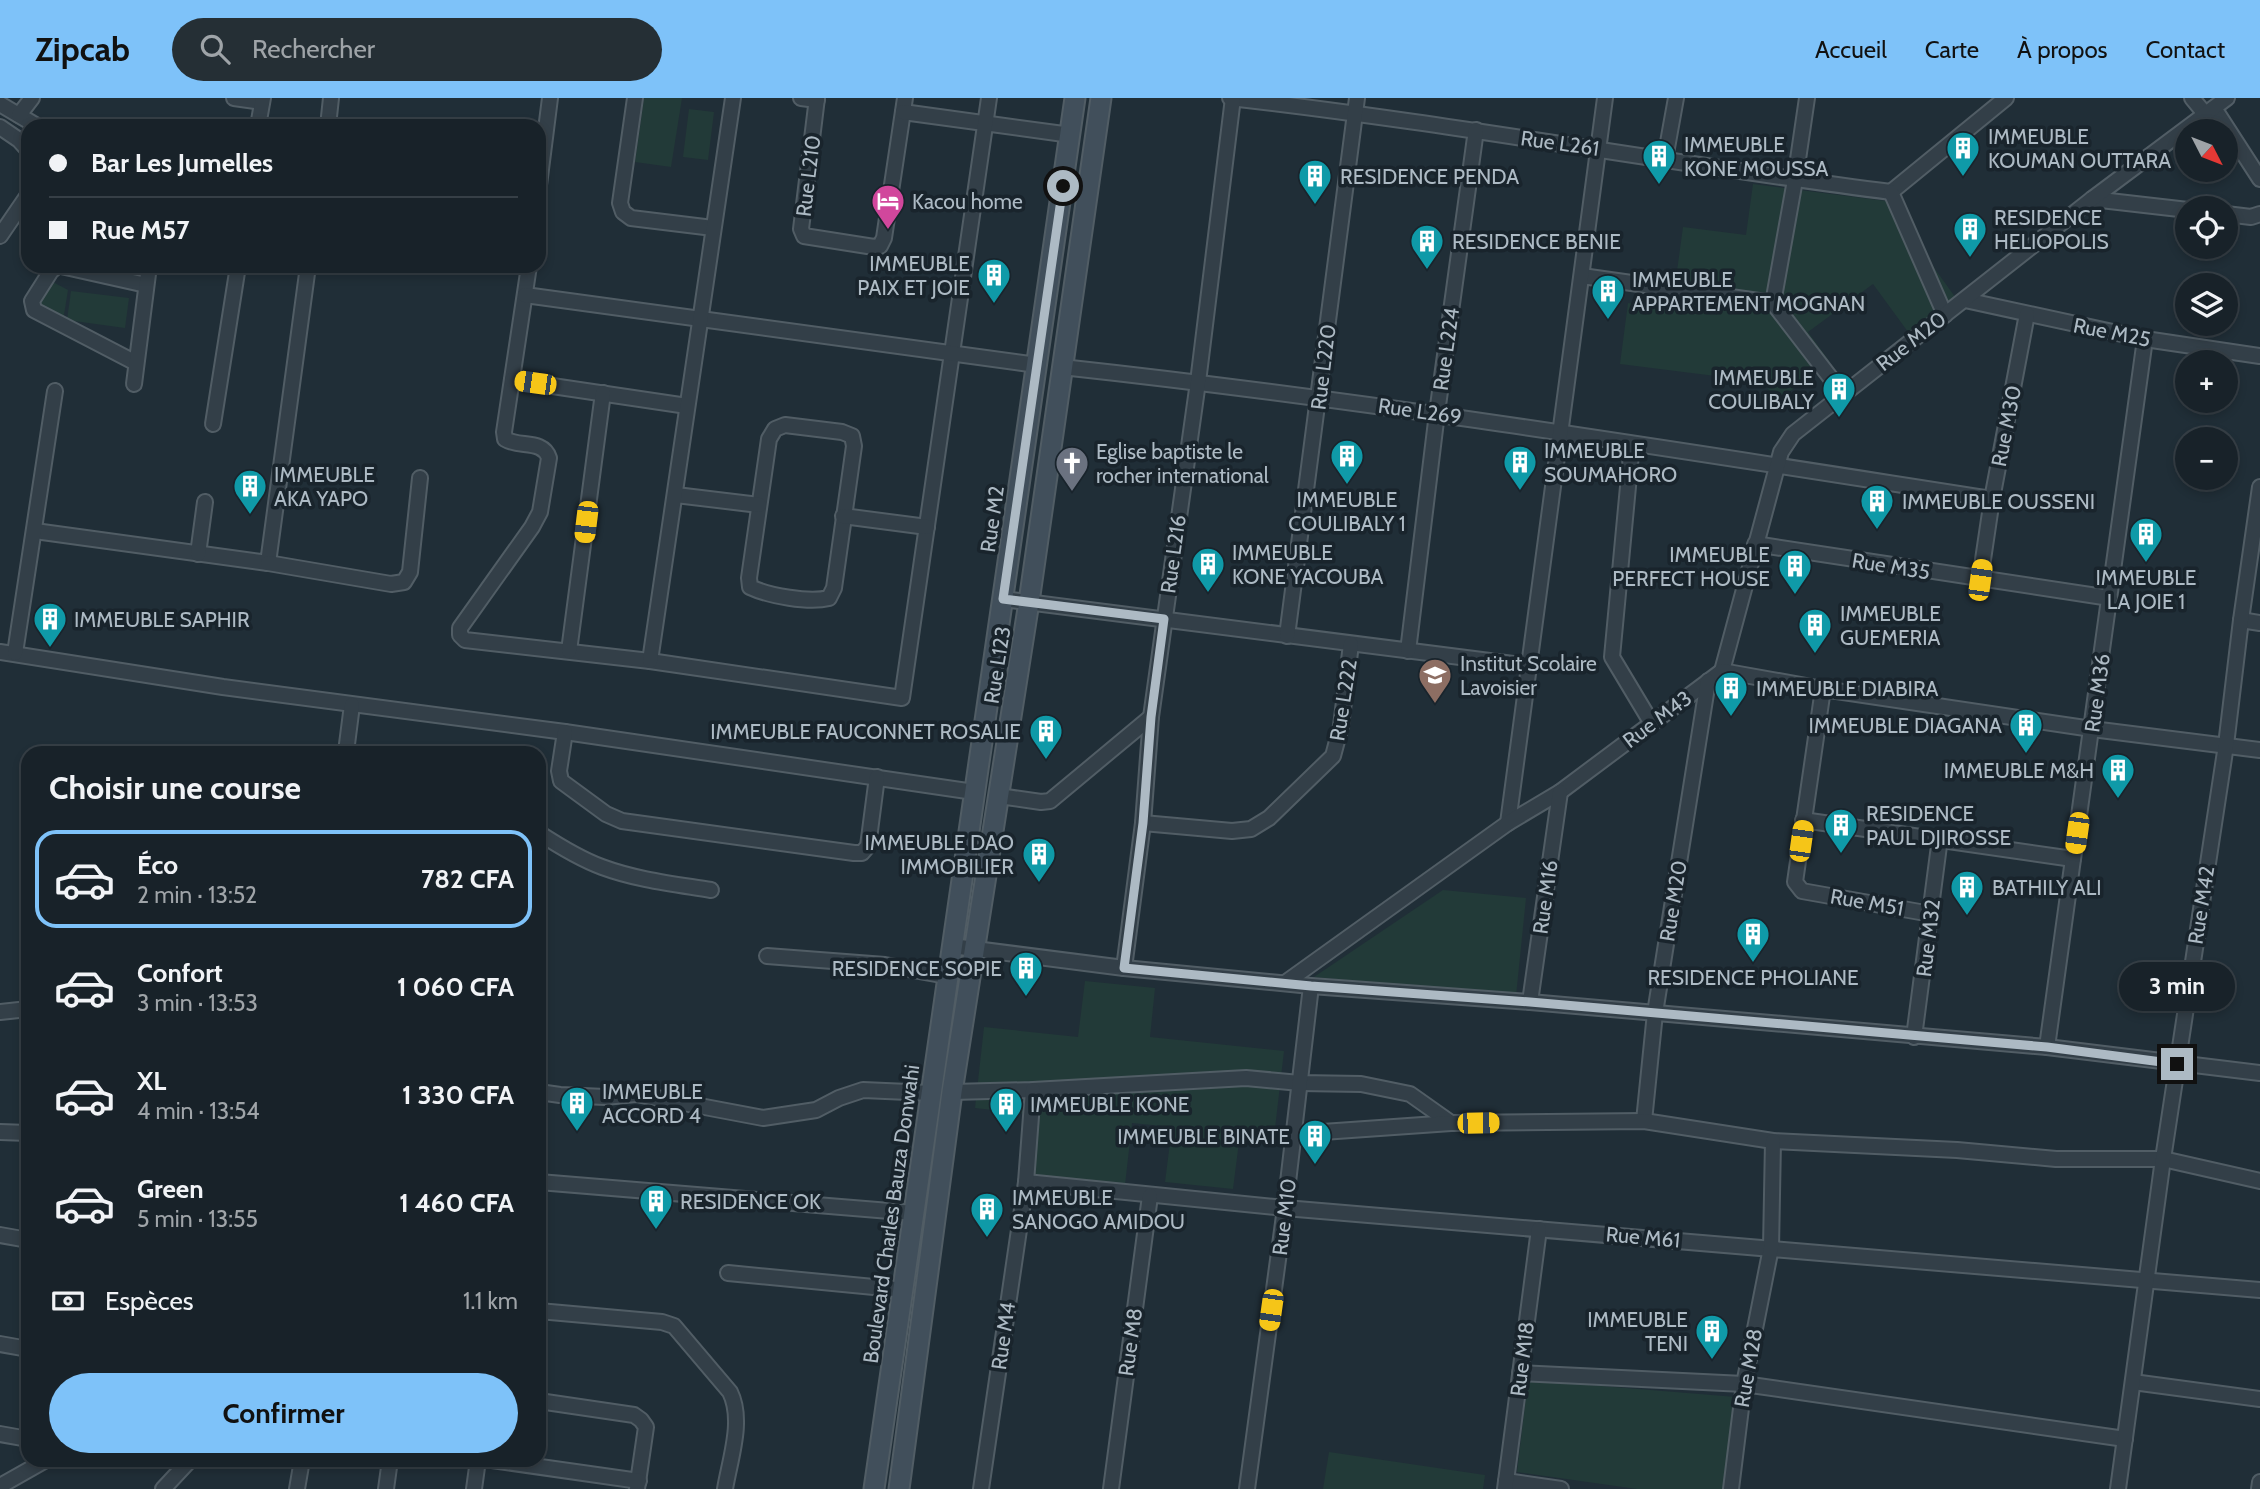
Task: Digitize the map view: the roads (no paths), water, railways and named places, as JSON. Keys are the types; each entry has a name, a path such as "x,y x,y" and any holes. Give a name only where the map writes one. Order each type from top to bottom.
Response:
{"main road":[{"name":"Rue M2","path":"952,946 1075,98"},
{"name":"Rue L123","path":"976,948 1101,98"},
{"name":"Boulevard Charles Bauza Donwahi","path":"874,1489 905,1290 952,946"},
{"name":"Boulevard Charles Bauza Donwahi","path":"899,1489 952,1092 976,948"}],"street":[{"path":"19,116 32,98"},
{"path":"234,98 262,100 259,119"},
{"path":"328,119 331,98"},
{"path":"546,130 550,98"},
{"path":"635,98 620,204 622,212 631,218 713,228"},
{"path":"650,661 733,98"},
{"path":"801,98 817,99"},
{"path":"528,273 504,432 505,439 510,443 540,447 547,451 549,458 540,512 533,527 460,628 460,635 465,640 569,650 902,698 989,98"},
{"name":"Rue L261","path":"1231,98 1356,105 1476,130 1795,180 1891,192"},
{"name":"Rue L216","path":"1124,968 1143,823 1151,717 1198,382 1231,98"},
{"path":"1508,823 1605,98"},
{"path":"1665,159 1676,98"},
{"path":"1773,303 1807,98"},
{"path":"1945,315 1891,192 2006,98"},
{"path":"2192,98 2210,112 2260,178"},
{"name":"Rue M20","path":"1722,671 1781,452 1793,434 2092,199 2227,98"},
{"name":"Rue L210","path":"817,99 801,229 804,236 862,246 880,246 884,238 904,105"},
{"path":"0,104 24,119"},
{"path":"904,105 986,123 1070,135"},
{"name":"Rue L220","path":"1287,636 1356,105"},
{"path":"0,127 21,142"},
{"name":"Rue L224","path":"1408,651 1476,130"},
{"path":"2092,199 2175,209"},
{"path":"0,236 21,205"},
{"path":"2238,216 2250,217 2260,214"},
{"path":"50,273 32,301 34,310 136,363"},
{"path":"91,273 146,285"},
{"path":"134,384 148,273"},
{"path":"213,424 237,273"},
{"path":"268,564 307,273"},
{"path":"1582,276 1773,303 1843,394"},
{"path":"525,295 1037,365"},
{"name":"Rue M25","path":"1965,300 2145,339 2260,356"},
{"name":"Rue M30","path":"1980,580 1992,499 2027,314"},
{"name":"Rue M36","path":"2047,1047 2145,339"},
{"name":"Rue L269","path":"1062,367 1437,413 1992,499"},
{"path":"512,380 687,406"},
{"path":"55,391 35,531 7,653 352,705 565,732 974,792"},
{"path":"569,650 603,393"},
{"path":"785,425 842,432 852,436 854,446 842,516 834,588 829,598 818,601 760,592 750,587 748,578 759,505 769,439 775,429 785,425"},
{"path":"1632,444 1612,657 1651,722"},
{"path":"35,531 391,584 404,582 410,572 420,478"},
{"name":"Rue M42","path":"2118,1489 2162,1159 2226,745 2260,487"},
{"path":"676,495 759,505"},
{"path":"198,554 205,502"},
{"path":"842,516 927,527"},
{"name":"Rue M35","path":"1755,544 2110,598"},
{"path":"1003,599 1530,666"},
{"path":"2241,620 2260,622"},
{"name":"Rue L222","path":"1143,823 1233,831 1251,829 1269,818 1333,755 1342,726 1351,644"},
{"path":"1722,671 2092,729 2260,750"},
{"name":"Rue M43","path":"1285,983 1508,823 1560,792 1722,671"},
{"name":"Rue M20","path":"1644,1121 1655,1013 1708,681"},
{"path":"1824,689 1803,820 2073,859"},
{"path":"347,746 352,705"},
{"path":"999,796 1050,801 1151,717"},
{"path":"565,732 559,771 561,781 606,814 622,821 840,852 862,852 868,846 877,777"},
{"name":"Rue M16","path":"1530,1002 1560,792"},
{"name":"Rue M51","path":"1803,820 1795,882 1802,891 1931,914"},
{"path":"546,838 600,867 635,877 711,890"},
{"name":"Rue M32","path":"1914,1037 1940,838"},
{"path":"952,946 1124,968 1311,986 1530,1002 2047,1047 2260,1073"},
{"path":"767,956 885,965 947,976"},
{"name":"Rue M10","path":"1247,1489 1285,1208 1311,986"},
{"path":"0,1012 21,1010"},
{"path":"952,1092 1033,1090 1246,1077 1300,1083 1361,1084 1410,1094 1451,1123"},
{"path":"546,1093 605,1097 636,1094 763,1118 816,1110 863,1090 930,1093"},
{"name":"Rue M4","path":"981,1489 1026,1182 1033,1090"},
{"path":"1294,1134 1451,1123 1644,1121 1773,1141 2056,1158 2162,1159 2260,1181"},
{"path":"0,1132 21,1133"},
{"name":"Rue M28","path":"1731,1489 1744,1384 1771,1248 1773,1141"},
{"name":"Rue M61","path":"1026,1182 1285,1208 2260,1290"},
{"path":"546,1183 914,1213"},
{"name":"Rue M8","path":"1111,1489 1150,1196"},
{"name":"Rue M18","path":"1505,1485 1539,1229"},
{"path":"0,1235 21,1239"},
{"path":"728,1273 905,1290"},
{"path":"546,1312 662,1322 674,1326 730,1392 735,1403 737,1416 725,1489"},
{"path":"0,1344 21,1348"},
{"path":"1520,1373 1744,1384 2125,1438"},
{"path":"2133,1382 2260,1399"},
{"path":"533,1467 638,1485 646,1427 641,1420 634,1415 546,1402"},
{"path":"0,1434 21,1437"},
{"path":"0,1486 34,1467"},
{"path":"163,1489 183,1467"},
{"path":"297,1489 301,1467"},
{"path":"386,1489 389,1467"},
{"path":"474,1489 477,1467"},
{"path":"2259,1489 2260,1482"},
{"path":"1505,1485 1561,1489"}],"place":[{"name":"IMMEUBLE KOUMAN OUTTARA","path":"1963,178"},
{"name":"IMMEUBLE KONE MOUSSA","path":"1659,186"},
{"name":"RESIDENCE PENDA","path":"1315,206"},
{"name":"Kacou home","path":"888,231"},
{"name":"RESIDENCE HELIOPOLIS","path":"1970,259"},
{"name":"RESIDENCE BENIE","path":"1427,271"},
{"name":"IMMEUBLE PAIX ET JOIE","path":"994,305"},
{"name":"IMMEUBLE APPARTEMENT MOGNAN","path":"1608,321"},
{"name":"IMMEUBLE COULIBALY","path":"1839,419"},
{"name":"IMMEUBLE COULIBALY 1","path":"1347,486"},
{"name":"IMMEUBLE SOUMAHORO","path":"1520,492"},
{"name":"Eglise baptiste le rocher international","path":"1072,493"},
{"name":"IMMEUBLE AKA YAPO","path":"250,516"},
{"name":"IMMEUBLE OUSSENI","path":"1877,531"},
{"name":"IMMEUBLE LA JOIE 1","path":"2146,564"},
{"name":"IMMEUBLE KONE YACOUBA","path":"1208,594"},
{"name":"IMMEUBLE PERFECT HOUSE","path":"1795,596"},
{"name":"IMMEUBLE SAPHIR","path":"50,649"},
{"name":"IMMEUBLE GUEMERIA","path":"1815,655"},
{"name":"Institut Scolaire Lavoisier","path":"1435,705"},
{"name":"IMMEUBLE DIABIRA","path":"1731,718"},
{"name":"IMMEUBLE DIAGANA","path":"2026,755"},
{"name":"IMMEUBLE FAUCONNET ROSALIE","path":"1046,761"},
{"name":"IMMEUBLE M&H","path":"2118,800"},
{"name":"RESIDENCE PAUL DJIROSSE","path":"1841,855"},
{"name":"IMMEUBLE DAO IMMOBILIER","path":"1039,884"},
{"name":"BATHILY ALI","path":"1967,917"},
{"name":"RESIDENCE PHOLIANE","path":"1753,964"},
{"name":"RESIDENCE SOPIE","path":"1026,998"},
{"name":"IMMEUBLE ACCORD 4","path":"577,1133"},
{"name":"IMMEUBLE KONE","path":"1006,1134"},
{"name":"IMMEUBLE BINATE","path":"1315,1166"},
{"name":"RESIDENCE OK","path":"656,1231"},
{"name":"IMMEUBLE SANOGO AMIDOU","path":"987,1239"},
{"name":"IMMEUBLE TENI","path":"1712,1361"}]}
